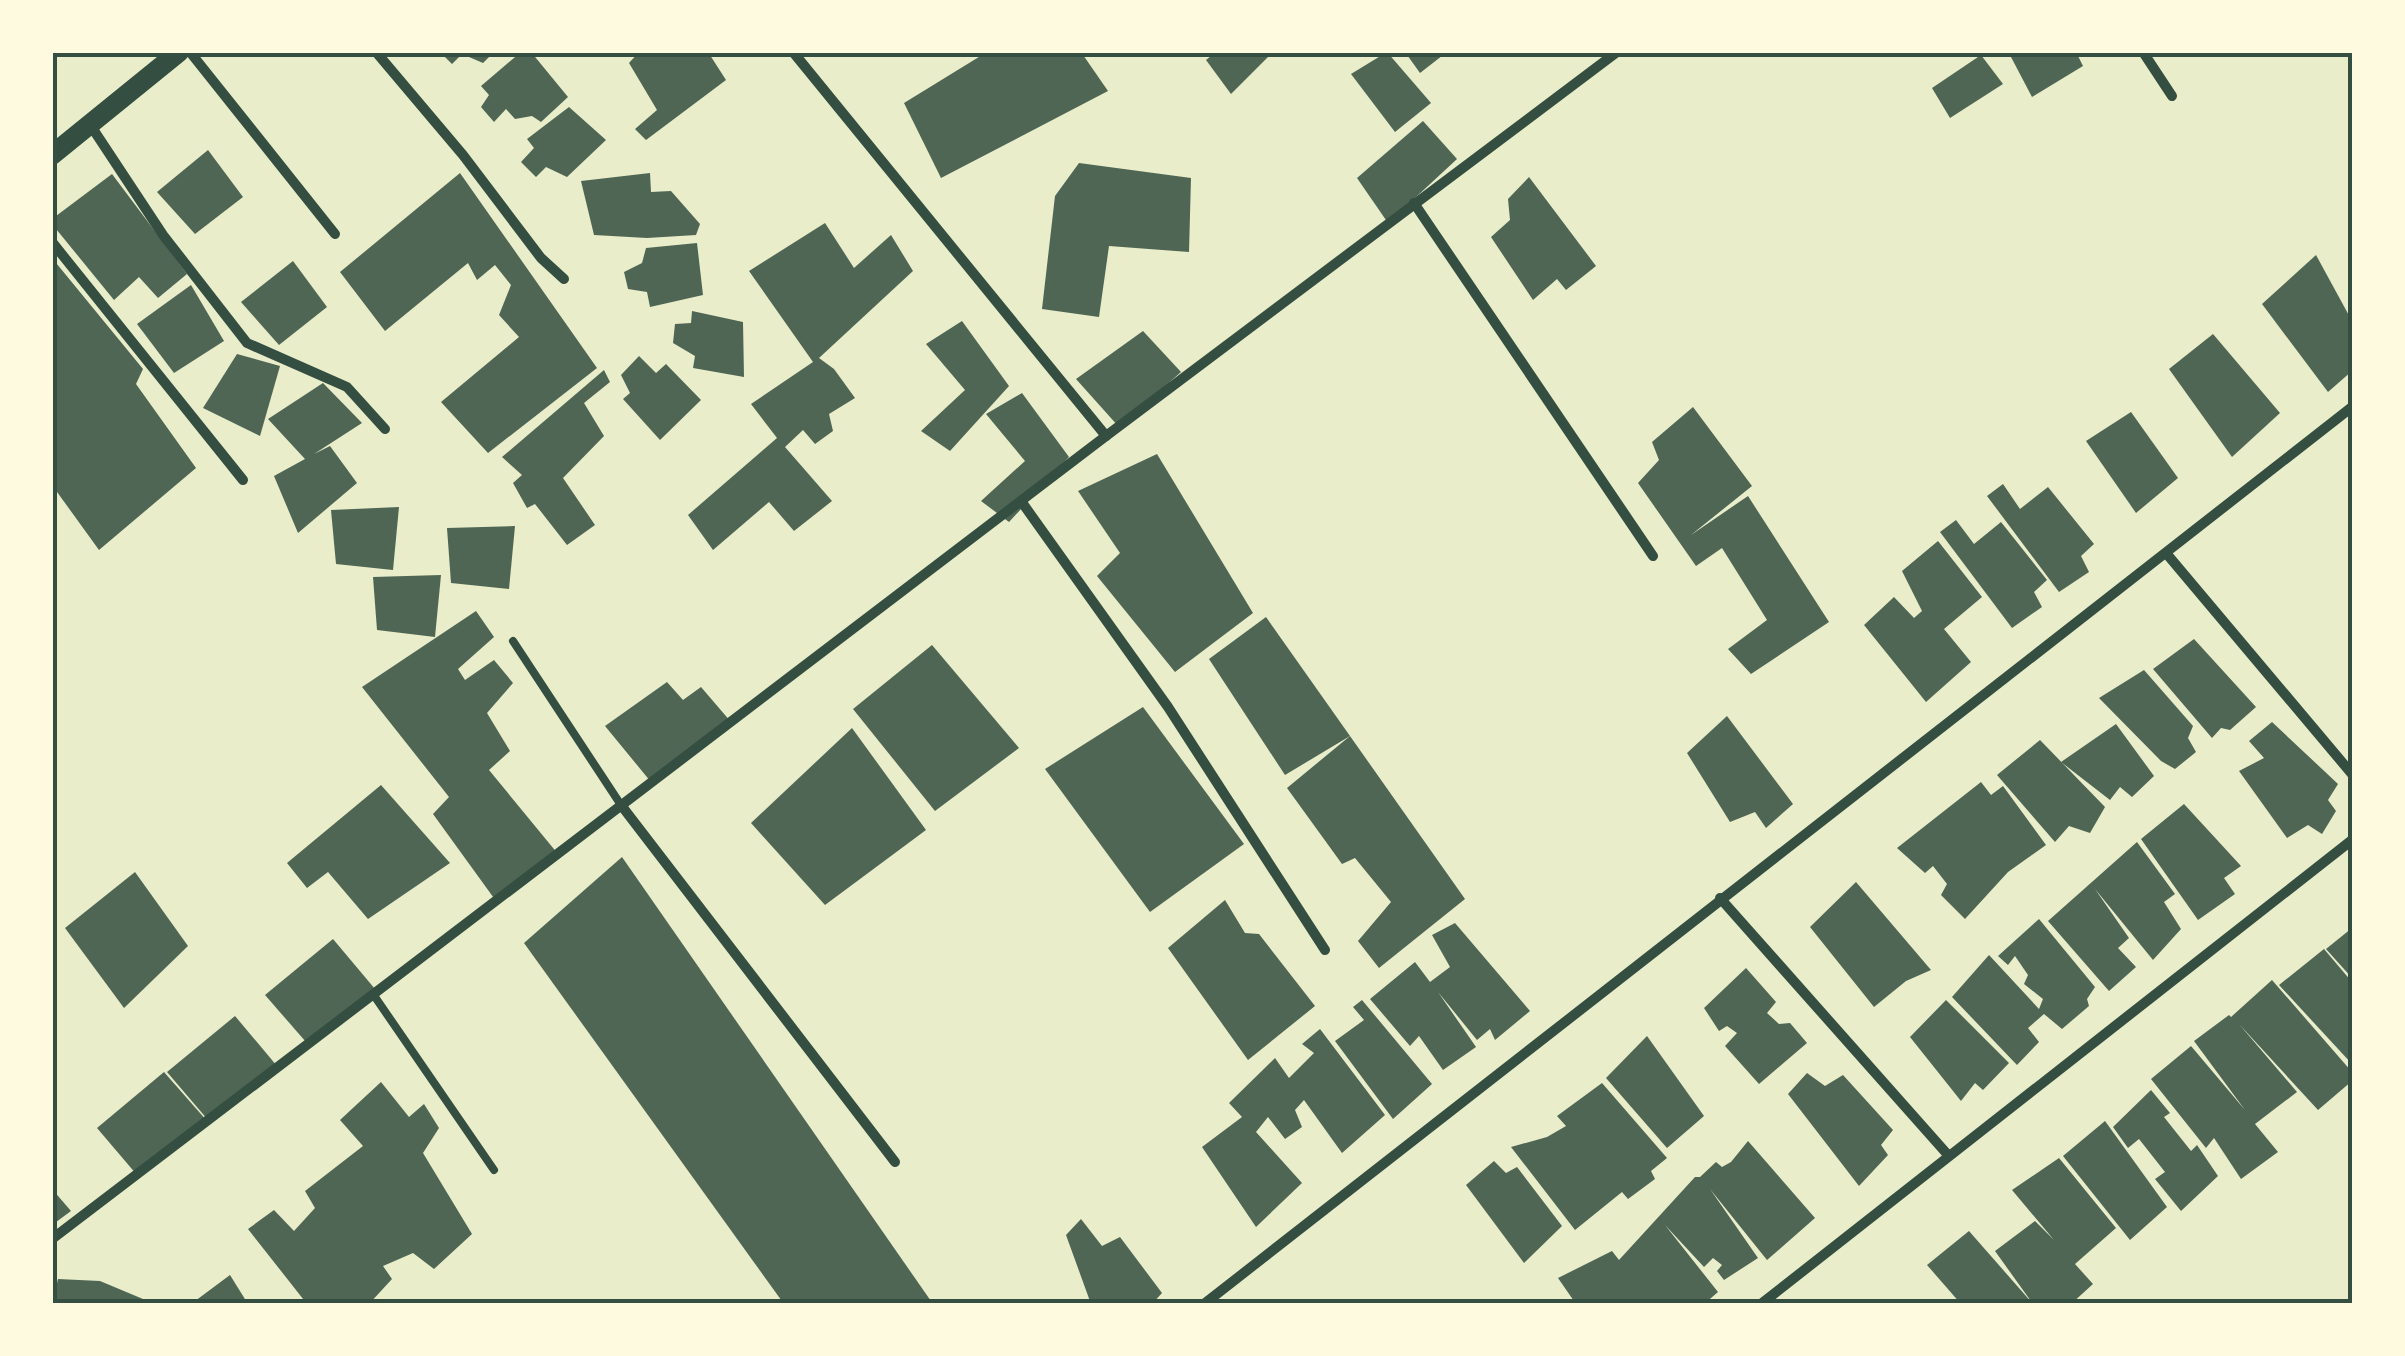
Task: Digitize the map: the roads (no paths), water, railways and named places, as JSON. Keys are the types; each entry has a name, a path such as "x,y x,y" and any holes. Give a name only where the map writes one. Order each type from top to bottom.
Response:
{"main road":[{"path":"52,155 180,52"}],"street":[{"path":"190,52 335,234"},
{"path":"376,52 542,258 564,279"},
{"path":"793,52 1106,436"},
{"path":"52,1239 1617,52"},
{"path":"2142,52 2172,96"},
{"path":"91,126 163,236 248,343 347,387 385,429"},
{"path":"1414,203 1653,556"},
{"path":"52,242 243,480"},
{"path":"1204,1304 2352,407"},
{"path":"1022,502 1168,706 1324,950"},
{"path":"2166,553 2352,774"},
{"path":"622,805 895,1162"},
{"path":"1760,1304 2352,840"},
{"path":"1720,898 1948,1155"}],"lane":[{"path":"513,642 622,805"},
{"path":"373,994 494,1170"}]}
